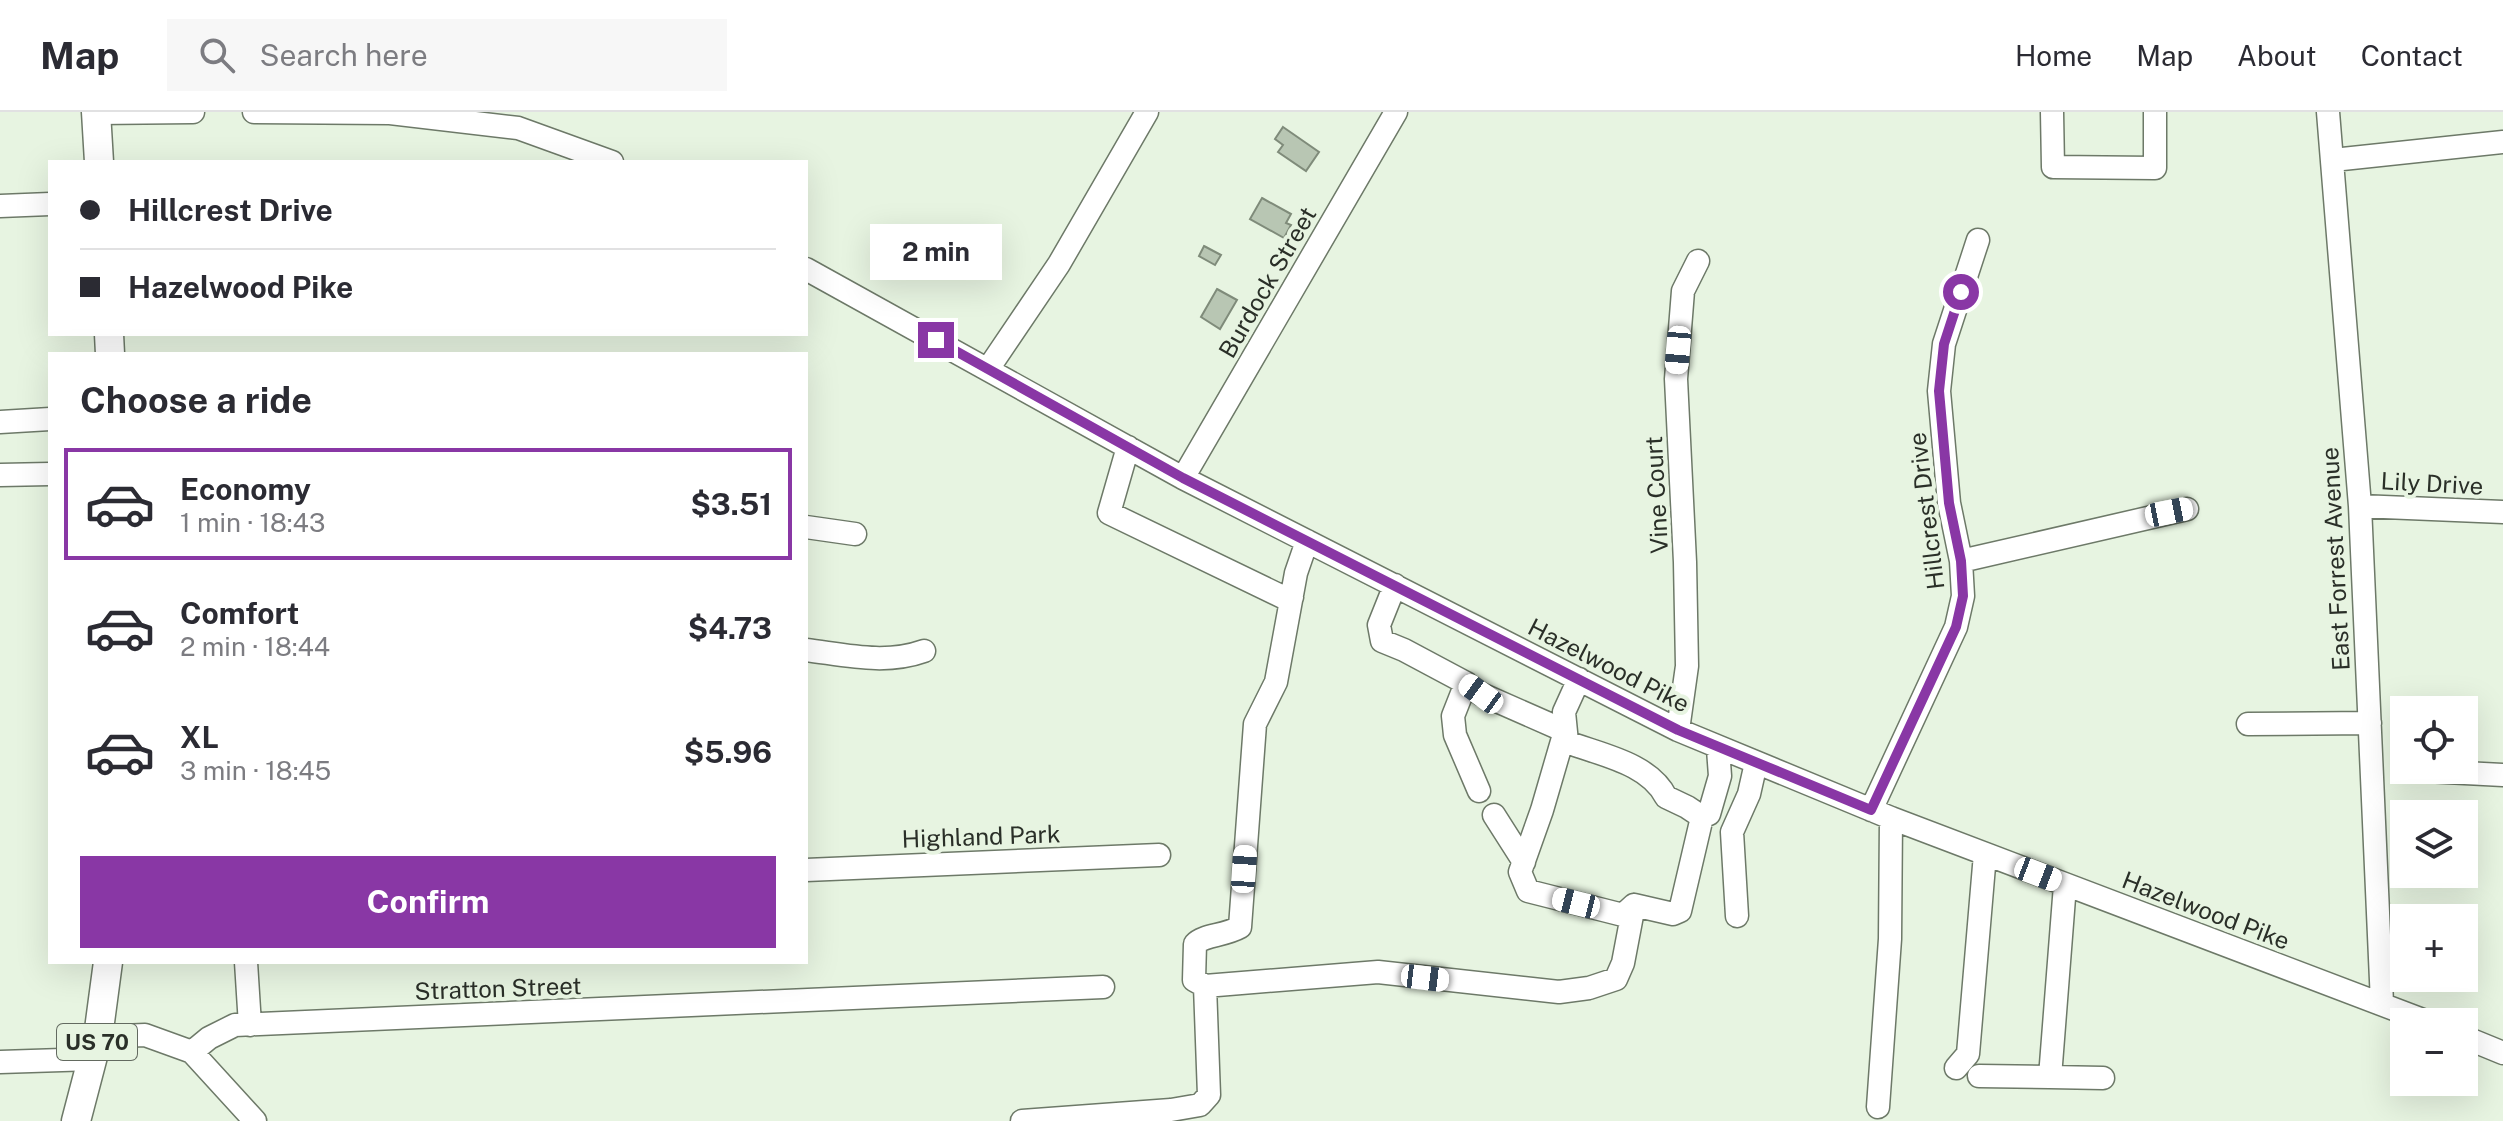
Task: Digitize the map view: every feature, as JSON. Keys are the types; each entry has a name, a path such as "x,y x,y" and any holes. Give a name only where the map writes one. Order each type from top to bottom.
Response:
{"main road":[{"path":"96,112 99,160"},
{"name":"US 70","path":"76,1121 95,1048 108,964"}],"street":[{"path":"96,112 193,112"},
{"path":"254,112 390,113 518,120 608,160"},
{"path":"988,369 1059,264 1147,112"},
{"name":"Burdock Street","path":"1183,478 1396,112"},
{"path":"2052,112 2053,167 2155,168 2155,112"},
{"name":"East Forrest Avenue","path":"2328,112 2360,506 2382,1003"},
{"path":"2333,160 2503,142"},
{"path":"0,206 48,204"},
{"name":"Hillcrest Drive","path":"1881,814 1956,627 1963,596 1961,561 1949,503 1939,391 1944,344 1978,240"},
{"name":"Vine Court","path":"1678,730 1687,666 1676,379 1683,291 1698,261"},
{"name":"Hazelwood Pike","path":"808,270 1183,478 1718,749 2065,885 2394,1008"},
{"path":"0,422 48,419"},
{"path":"1128,447 1109,513 1287,599 1292,597"},
{"path":"0,475 48,474"},
{"name":"Lily Drive","path":"2360,506 2503,512"},
{"path":"1961,561 2187,509"},
{"path":"808,527 855,534"},
{"path":"1307,541 1292,597 1276,682 1255,724 1240,927 1227,934 1201,937 1195,944 1194,980 1205,986 1378,972 1559,992 1589,988 1616,979 1623,963 1634,905"},
{"path":"1395,585 1379,625 1382,641 1466,683 1481,694 1565,731"},
{"path":"808,650 875,659 904,657 924,651"},
{"path":"1579,679 1564,712 1567,742 1638,769 1659,784 1666,797 1702,817"},
{"path":"1466,683 1453,716 1455,735 1479,791"},
{"path":"2248,724 2370,723"},
{"path":"1565,731 1520,872 1528,891 1623,915 1634,905"},
{"path":"1702,817 1709,814 1720,776 1718,749"},
{"path":"1737,916 1732,832 1749,794 1756,763"},
{"path":"2372,768 2390,769"},
{"path":"2478,774 2503,775"},
{"path":"1878,1107 1890,939 1881,814"},
{"path":"1494,815 1524,862"},
{"path":"1634,905 1673,914 1680,911 1702,817"},
{"path":"1956,1068 1968,1054 1985,854"},
{"name":"Highland Park","path":"808,870 1159,855"},
{"path":"2050,1077 2065,885"},
{"path":"246,964 250,1025"},
{"path":"1022,1121 1200,1105 1209,1095 1205,986"},
{"name":"Stratton Street","path":"192,1052 209,1038 235,1025 1103,987"},
{"path":"0,1062 95,1048 145,1035 192,1052 255,1121"},
{"path":"2478,1043 2503,1053"},
{"path":"1979,1076 2103,1078"}],"building":[{"path":"1283,127 1319,152 1306,171 1278,152 1283,145 1275,139"},
{"path":"1262,198 1291,214 1286,223 1291,225 1284,238 1250,219"},
{"path":"1204,246 1221,255 1215,265 1199,256"},
{"path":"1217,289 1237,300 1220,329 1201,317"}],"route":[{"path":"936,340 1183,478 1678,730 1871,810 1915,721 1956,627 1963,596 1961,561 1949,503 1939,391 1944,344 1961,292"}]}
